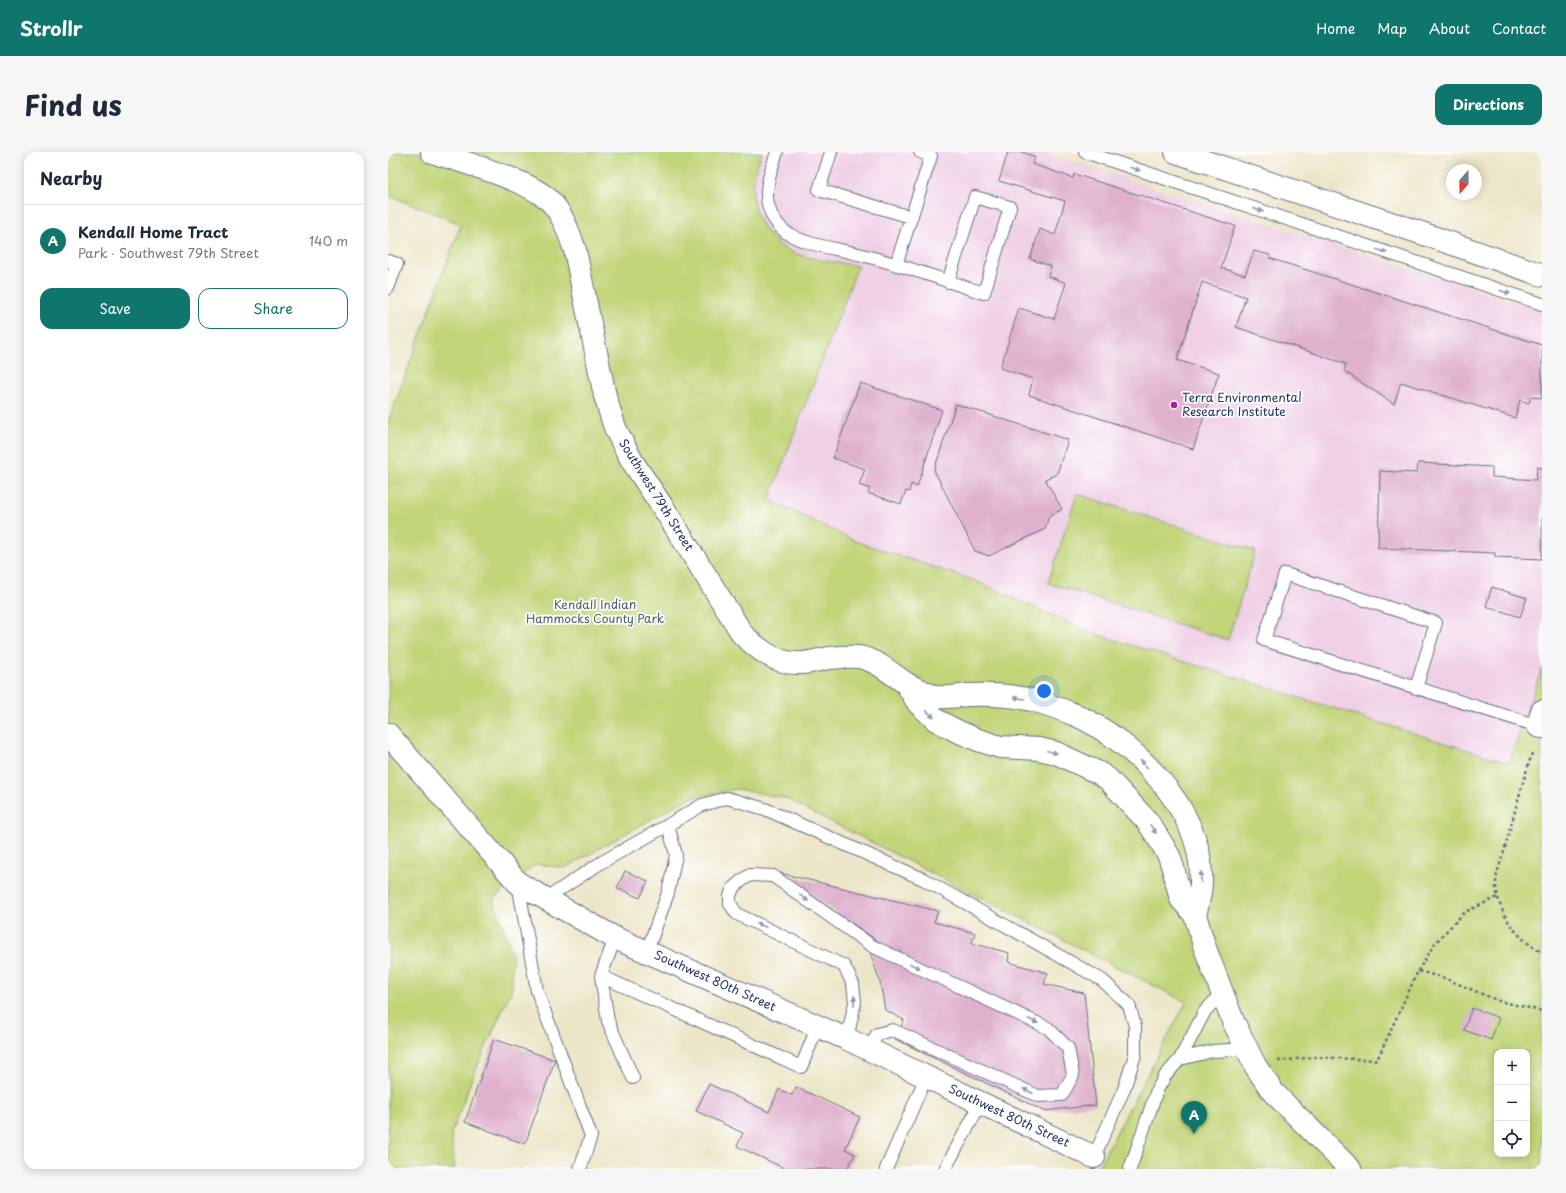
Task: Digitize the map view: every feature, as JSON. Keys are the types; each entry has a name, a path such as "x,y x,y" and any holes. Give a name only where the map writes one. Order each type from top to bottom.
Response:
{"street":[{"name":"Southwest 79th Street","path":"432,152 504,177 542,195 550,201 564,223 575,250 605,396 615,428 632,461 666,512 743,635 772,657 784,662 797,664 842,657 857,657 872,661 882,666 907,684 936,698 993,694 1030,700 1078,717 1127,748 1154,774 1177,804 1192,833 1198,849 1201,873 1199,900 1195,915"},
{"path":"1176,152 1424,234 1542,275"},
{"name":"Southwest 79th Street","path":"907,684 918,703 936,720 957,731 1000,747 1039,749 1056,753 1088,767 1108,779 1156,832 1166,850 1173,868 1181,899 1195,915 1205,948 1233,1021 1256,1067 1273,1092 1350,1169"},
{"name":"Southwest 80th Street","path":"388,734 518,883 547,898 615,938 847,1039 1094,1157"}],"lane":[{"path":"777,152 768,182 767,195 770,211 780,227 789,234 810,243 862,255 896,265 948,282 984,293 1010,207 975,197 948,282"},
{"path":"831,152 819,190 911,217"},
{"path":"896,265 931,156 920,152"},
{"path":"1085,152 1542,304"},
{"path":"388,261 397,264 388,288"},
{"path":"1416,688 1436,624 1285,574 1264,640 1416,688 1541,721"},
{"path":"547,898 602,862 668,826 702,805 728,798 765,809 923,879 1102,980 1129,1005 1135,1026 1135,1055 1124,1089 1094,1157"},
{"path":"647,951 668,893 676,855 668,826"},
{"path":"847,1039 855,1002 853,984 844,966 737,914 730,904 730,896 733,888 750,875 772,876 872,946 1048,1028 1068,1048 1073,1075 1062,1095 1038,1096 894,1030 876,1034 869,1050"},
{"path":"518,883 537,991 591,1136 582,1168"},
{"path":"615,938 601,976 608,1021 633,1078"},
{"path":"601,976 801,1066 818,1026"},
{"path":"1130,1169 1156,1090 1165,1076 1180,1059 1205,1011 1222,993"},
{"path":"1180,1059 1213,1051 1246,1049"},
{"path":"886,1169 926,1077"},
{"path":"945,1169 980,1103"}],"path":[{"path":"1532,753 1498,873 1496,885 1502,910 1507,922 1522,937 1542,952"},
{"path":"1276,1061 1315,1057 1377,1060 1418,970 1435,943 1465,912 1498,896"},
{"path":"1418,970 1444,978 1499,1001 1542,1011"}],"shaded area":[{"name":"Terra Environmental Research Institute","path":"762,152 1042,152 1542,311 1542,668 1510,764 1089,632 973,580 860,543 769,500 857,267 794,252 777,242 769,234 759,220 753,202 754,177"}],"green space":[{"name":"Kendall Indian Hammocks County Park","path":"388,152 762,152 754,179 753,198 758,217 768,234 783,247 799,255 858,266 769,500 860,543 973,580 1089,632 1509,763 1542,668 1542,1169 1097,1169 1186,1002 784,798 737,789 689,798 565,868 536,864 493,899 512,953 512,989 473,1076 451,1134 455,1169 388,1169 388,422 461,224 388,195"},
{"path":"1077,494 1255,551 1228,640 1048,583"}],"building":[{"path":"1008,152 1022,152 1035,157 1032,164 1073,178 1074,174 1235,226 1221,268 1245,275 1254,251 1270,255 1269,258 1542,345 1542,398 1531,397 1529,403 1520,400 1515,418 1401,382 1394,404 1344,371 1346,364 1236,327 1246,297 1202,282 1177,360 1219,373 1193,449 1029,395 1033,379 1000,368 1019,308 1054,319 1066,283 1048,276 1051,266 1030,259 1040,229 1055,235 1065,201 999,181"},
{"path":"860,383 942,410 917,487 911,484 909,492 906,491 901,504 868,493 870,489 859,485 865,469 833,458"},
{"path":"956,404 1068,440 1057,474 1045,479 1062,509 1049,516 1045,529 989,556 975,551 934,470"},
{"path":"1418,463 1492,467 1492,477 1536,480 1537,467 1542,468 1542,559 1495,557 1495,553 1378,548 1380,471 1417,473"},
{"path":"1492,587 1527,598 1520,617 1486,606"},
{"path":"625,871 648,881 640,898 617,888"},
{"path":"780,873 938,911 934,922 975,933 972,943 1009,953 1008,962 1048,973 1044,984 1084,993 1096,1105 1044,1111 895,1039 904,1020 885,1010 880,982 870,952 882,944 786,878 780,877"},
{"path":"1472,1008 1499,1018 1491,1040 1464,1030"},
{"path":"494,1039 555,1060 525,1144 465,1122"},
{"path":"709,1084 769,1112 779,1089 792,1095 796,1087 860,1117 845,1149 855,1154 847,1169 786,1169 737,1146 743,1133 696,1111"}],"place":[{"name":"Terra Environmental Research Institute","path":"1174,405"},
{"name":"Kendall Home Tract","path":"1194,1134"}]}
